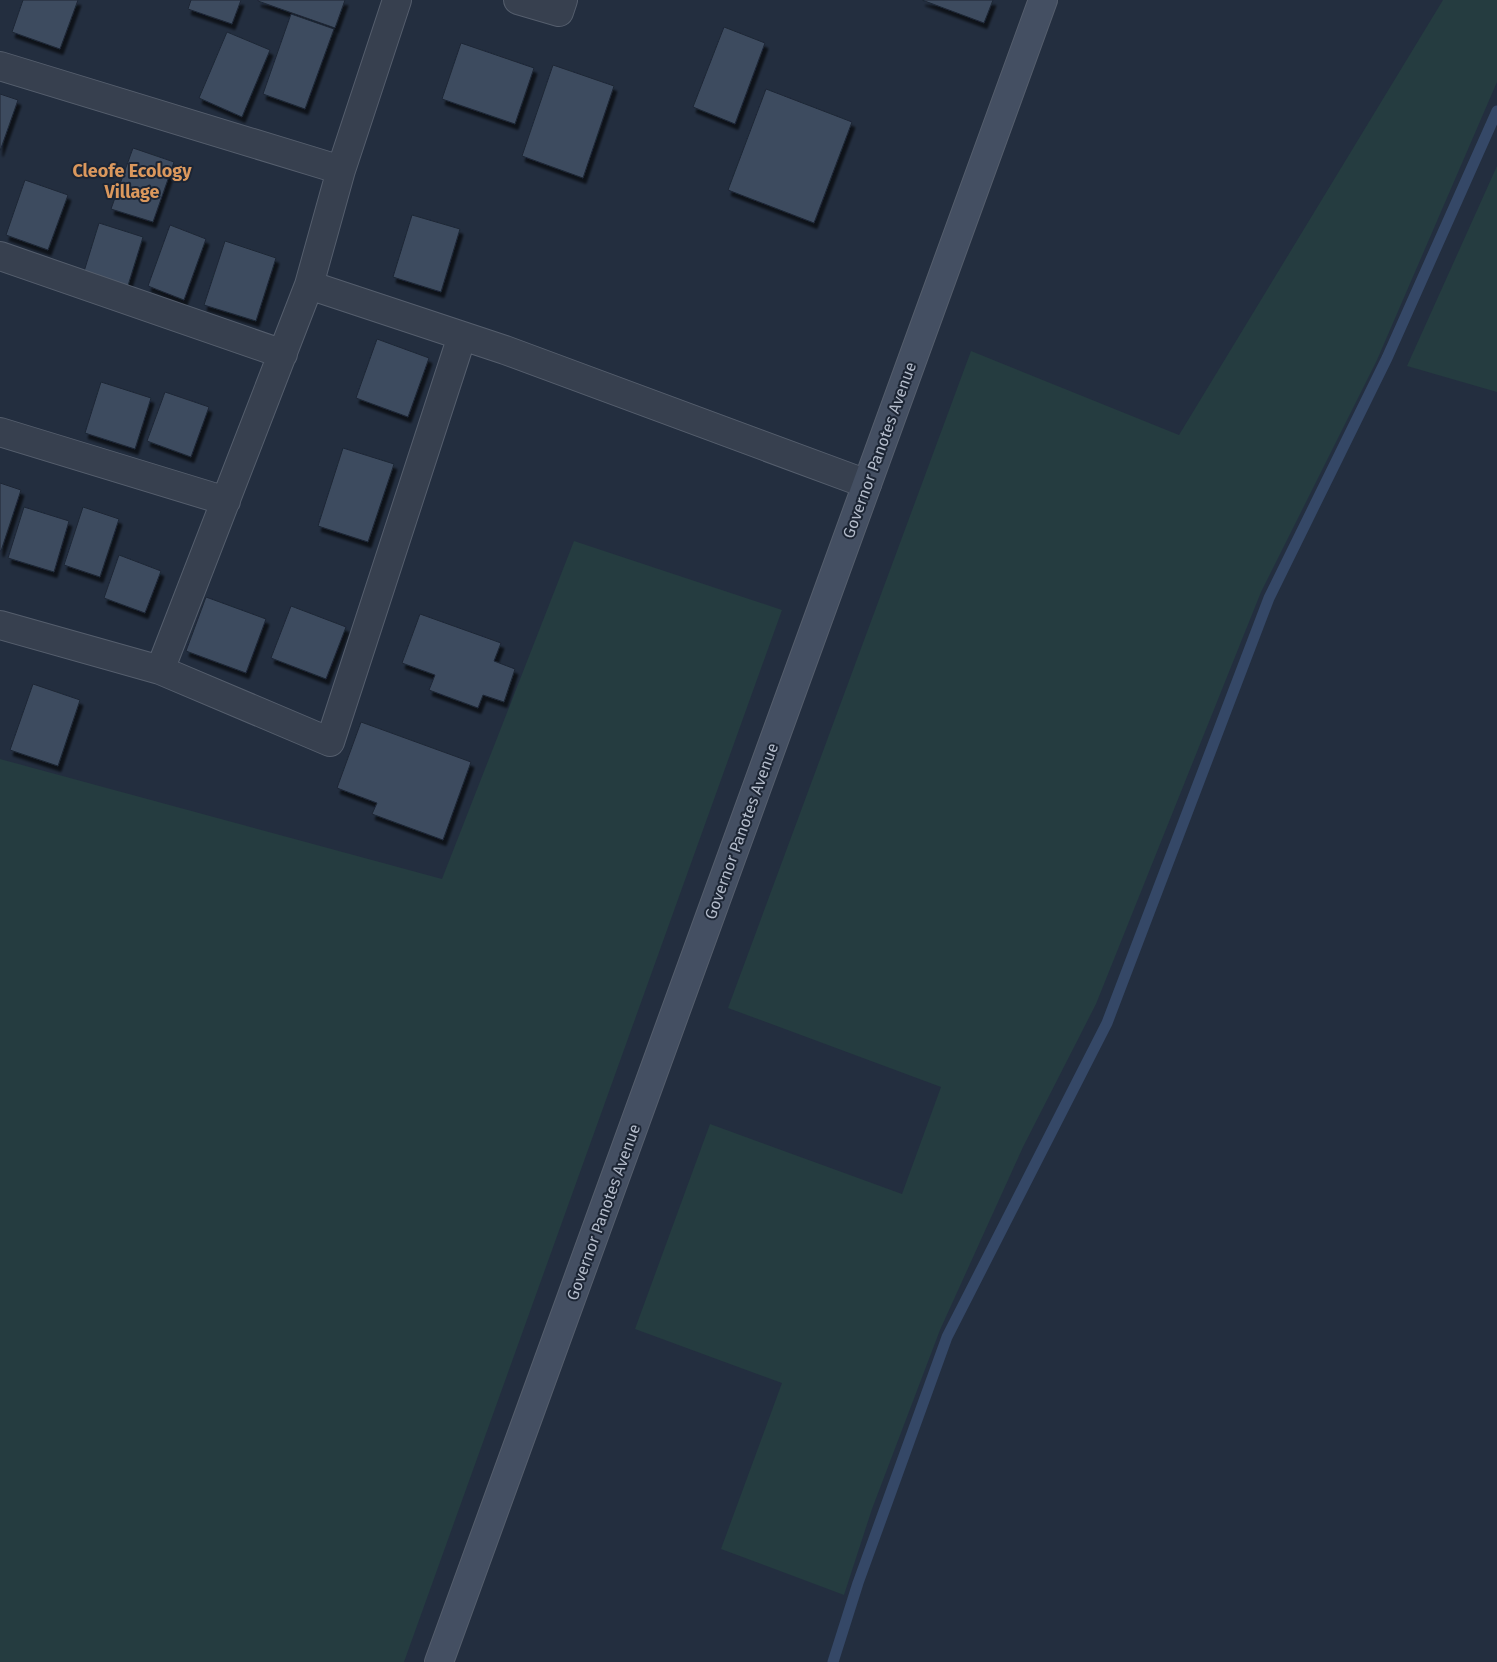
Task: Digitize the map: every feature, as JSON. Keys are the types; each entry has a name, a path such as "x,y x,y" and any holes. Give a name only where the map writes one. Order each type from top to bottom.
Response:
{"main road":[{"name":"Governor Panotes Avenue","path":"439,1662 1043,0"}],"street":[{"path":"160,670 309,285 341,170 397,0"},
{"path":"518,0 559,12 563,0"},
{"path":"0,66 341,170"},
{"path":"0,256 283,354"},
{"path":"309,285 505,350 867,484"},
{"path":"0,625 160,670 330,742 462,336"},
{"path":"0,432 226,501"}],"green space":[{"path":"1443,0 1497,0 1497,82 1377,360 1261,592 1096,1004 1023,1147 940,1330 872,1509 844,1595 721,1549 782,1383 635,1329 710,1124 902,1194 941,1087 728,1008 971,351 1179,435"},
{"path":"1497,166 1497,392 1407,366"},
{"path":"574,541 782,610 404,1662 0,1662 0,759 442,879"}],"building":[{"path":"23,0 78,0 60,49 12,32"},
{"path":"191,0 241,0 232,24 188,9"},
{"path":"258,0 345,0 335,28"},
{"path":"922,0 993,0 984,23"},
{"path":"291,14 334,29 305,109 263,94"},
{"path":"724,27 765,43 735,124 693,107"},
{"path":"227,32 270,50 242,117 199,98"},
{"path":"461,43 534,68 515,124 442,99"},
{"path":"553,65 614,86 583,178 522,156"},
{"path":"766,89 852,122 814,223 728,190"},
{"path":"0,94 18,100 0,151"},
{"path":"133,148 174,162 153,222 111,209"},
{"path":"25,180 68,195 48,250 6,235"},
{"path":"412,215 460,229 441,292 393,277"},
{"path":"99,223 143,237 126,292 82,278"},
{"path":"170,225 206,239 184,300 148,286"},
{"path":"225,241 276,258 256,321 204,305"},
{"path":"377,339 429,358 408,417 356,398"},
{"path":"101,382 151,398 135,449 85,433"},
{"path":"165,392 209,407 191,457 147,441"},
{"path":"343,448 394,464 368,542 318,526"},
{"path":"0,483 21,490 1,551 0,551"},
{"path":"24,507 69,521 54,572 8,558"},
{"path":"83,507 119,519 100,577 64,565"},
{"path":"119,555 161,571 145,613 104,598"},
{"path":"206,597 266,619 246,673 186,651"},
{"path":"291,606 346,627 326,679 271,658"},
{"path":"420,614 501,643 494,661 515,669 504,702 483,695 478,708 429,690 435,675 402,663"},
{"path":"33,684 80,700 58,766 10,750"},
{"path":"361,722 471,762 443,840 372,814 377,803 337,788"}],"waterway":[{"path":"833,1662 858,1583 947,1337 1107,1023 1269,598 1387,358 1497,111"}],"district":[{"name":"Cleofe Ecology Village","path":"132,181"}]}
